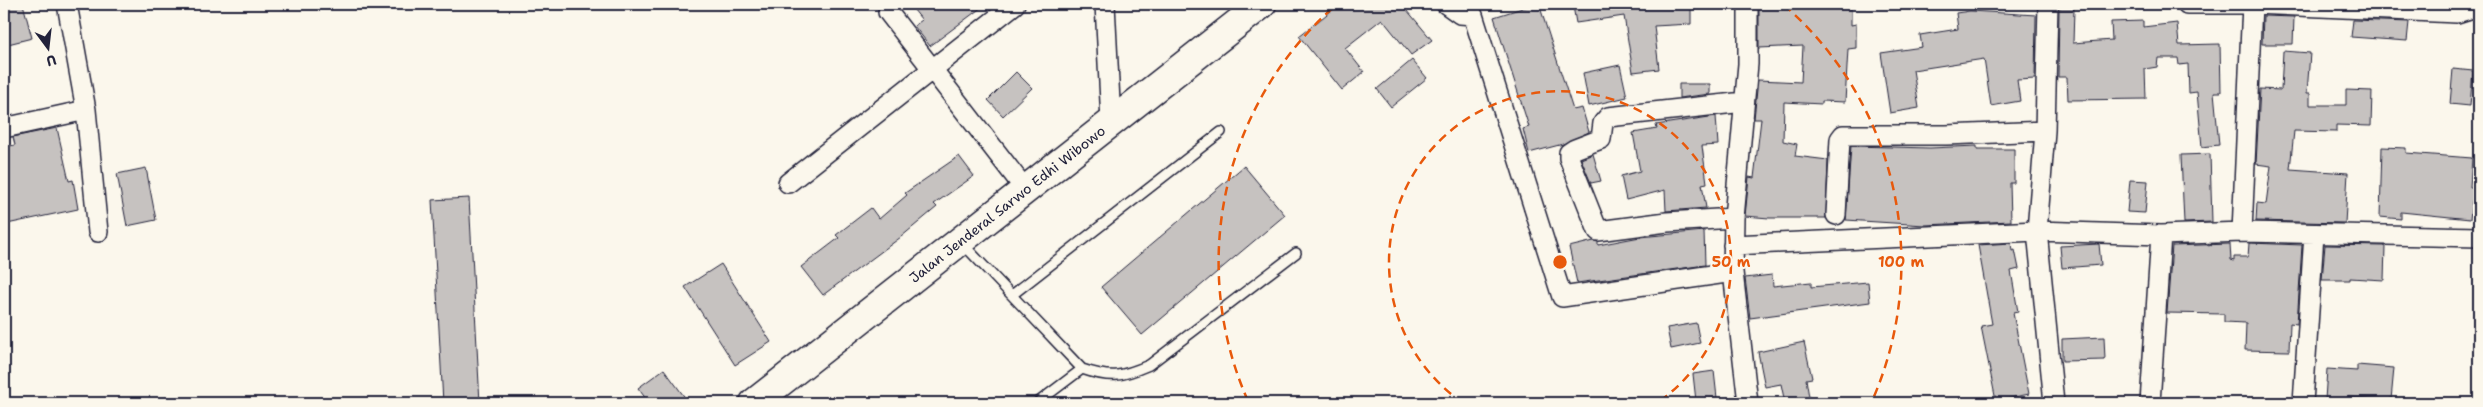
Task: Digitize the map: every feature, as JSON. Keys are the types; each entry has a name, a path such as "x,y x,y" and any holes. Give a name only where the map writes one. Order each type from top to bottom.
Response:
{"main road":[{"name":"Jalan Jenderal Sarwo Edhi Wibowo","path":"754,403 1262,4"}],"street":[{"path":"67,4 86,110 98,232"},
{"path":"788,182 1015,4"},
{"path":"1105,4 1110,122"},
{"path":"1446,4 1460,14 1473,16 1562,297 1733,272"},
{"path":"1748,4 1744,102 1734,218 1733,272 1748,403"},
{"path":"2048,4 2045,131 2037,231 2054,403"},
{"path":"2187,4 2252,4 2457,13 2479,6"},
{"path":"2242,232 2252,4"},
{"path":"888,12 1026,189"},
{"path":"1734,218 1667,222 1598,231 1569,158 1570,153 1575,149 1601,139 1603,123 1608,117 1744,102"},
{"path":"4,128 86,110"},
{"path":"1836,215 1840,139 1843,135 2045,131"},
{"path":"1734,245 2037,231 2161,235 2242,232 2479,237"},
{"path":"2303,403 2314,234"},
{"path":"2150,403 2161,235"}],"lane":[{"path":"1012,295 1221,132"},
{"path":"960,241 1082,369 1105,376 1133,372 1149,365 1296,253"},
{"path":"1037,403 1082,369"}],"building":[{"path":"4,4 23,4 32,38 4,45"},
{"path":"909,4 986,4 930,46 914,26 922,20"},
{"path":"1340,4 1402,4 1432,40 1411,55 1382,19 1345,48 1364,72 1342,90 1299,36"},
{"path":"1539,4 1573,110 1582,108 1589,132 1563,144 1529,153 1523,129 1529,127 1494,17"},
{"path":"1585,4 1691,4 1691,24 1654,26 1659,69 1633,72 1624,16 1576,23 1573,6"},
{"path":"1759,4 1851,4 1851,25 1856,24 1856,48 1848,49 1845,102 1822,101 1822,104 1784,102 1783,141 1797,144 1795,156 1828,160 1826,218 1745,216 1749,177 1754,178 1761,119 1754,119 1758,80 1801,82 1803,46 1759,48"},
{"path":"2059,9 2074,9 2073,43 2112,40 2111,22 2143,21 2143,27 2177,23 2179,45 2220,44 2221,92 2214,92 2219,145 2202,147 2197,92 2189,93 2188,64 2179,65 2178,58 2158,58 2157,67 2145,69 2146,99 2068,100 2067,77 2058,77"},
{"path":"1970,11 2036,15 2035,79 2017,80 2020,101 1991,106 1984,59 1913,70 1919,108 1890,113 1881,53 1922,47 1920,35 1958,29 1956,13"},
{"path":"2263,16 2294,17 2293,44 2262,44"},
{"path":"2353,20 2409,22 2407,41 2351,37"},
{"path":"2283,51 2310,53 2307,93 2310,93 2310,105 2346,105 2346,90 2372,91 2371,126 2336,125 2336,132 2294,131 2290,169 2348,173 2345,223 2256,221 2257,203 2266,204 2271,166 2256,164 2260,89 2281,90"},
{"path":"1412,60 1427,78 1391,107 1377,89"},
{"path":"1620,65 1627,97 1589,106 1583,73"},
{"path":"2453,69 2473,71 2470,106 2450,104"},
{"path":"1016,72 1032,88 1003,116 988,100"},
{"path":"1679,84 1710,84 1710,94 1679,98"},
{"path":"1716,116 1718,145 1702,146 1707,183 1702,184 1706,208 1666,211 1665,190 1626,200 1621,176 1640,171 1633,133 1657,129 1656,125"},
{"path":"57,128 69,181 73,180 78,209 7,224 4,209 4,147 15,145 13,137"},
{"path":"1851,146 1930,148 1977,146 1977,149 2014,149 2014,183 2010,183 2011,221 1925,225 1846,220"},
{"path":"2382,147 2406,148 2406,153 2472,158 2470,187 2474,187 2470,219 2401,212 2401,219 2380,217"},
{"path":"1593,154 1601,181 1591,183 1581,159"},
{"path":"2210,154 2212,222 2184,223 2181,155"},
{"path":"959,156 974,176 934,204 937,207 901,237 823,295 801,267 839,238 836,235 871,208 879,219 907,195 905,193"},
{"path":"1244,166 1285,215 1142,335 1101,287"},
{"path":"146,168 156,220 127,226 117,174"},
{"path":"2130,180 2148,181 2145,213 2127,212"},
{"path":"469,198 480,403 443,403 432,200"},
{"path":"1704,231 1705,265 1577,283 1569,247 1594,241 1598,242 1598,245 1640,237"},
{"path":"2011,243 2012,251 2015,250 2019,269 2011,271 2018,312 2013,313 2029,394 1996,401 1981,326 1992,324 1978,245"},
{"path":"2249,243 2302,245 2297,324 2290,323 2289,351 2245,350 2246,323 2224,322 2224,314 2167,313 2172,246 2230,244 2231,260 2234,261 2234,257 2248,257"},
{"path":"2099,244 2101,265 2062,268 2060,246"},
{"path":"2325,245 2385,246 2384,280 2350,278 2350,280 2322,280"},
{"path":"721,264 771,342 735,365 685,287"},
{"path":"1772,275 1773,286 1811,282 1811,287 1868,282 1870,302 1750,318 1745,278"},
{"path":"1696,323 1700,343 1671,349 1667,328"},
{"path":"2104,337 2105,360 2062,361 2062,339"},
{"path":"1804,342 1812,378 1806,379 1810,403 1785,403 1781,384 1765,387 1758,352"},
{"path":"2357,365 2394,368 2391,400 2348,397 2348,402 2325,400 2327,369 2357,371"},
{"path":"664,369 689,403 649,403 638,388"},
{"path":"1714,371 1717,398 1696,401 1693,374"}]}
